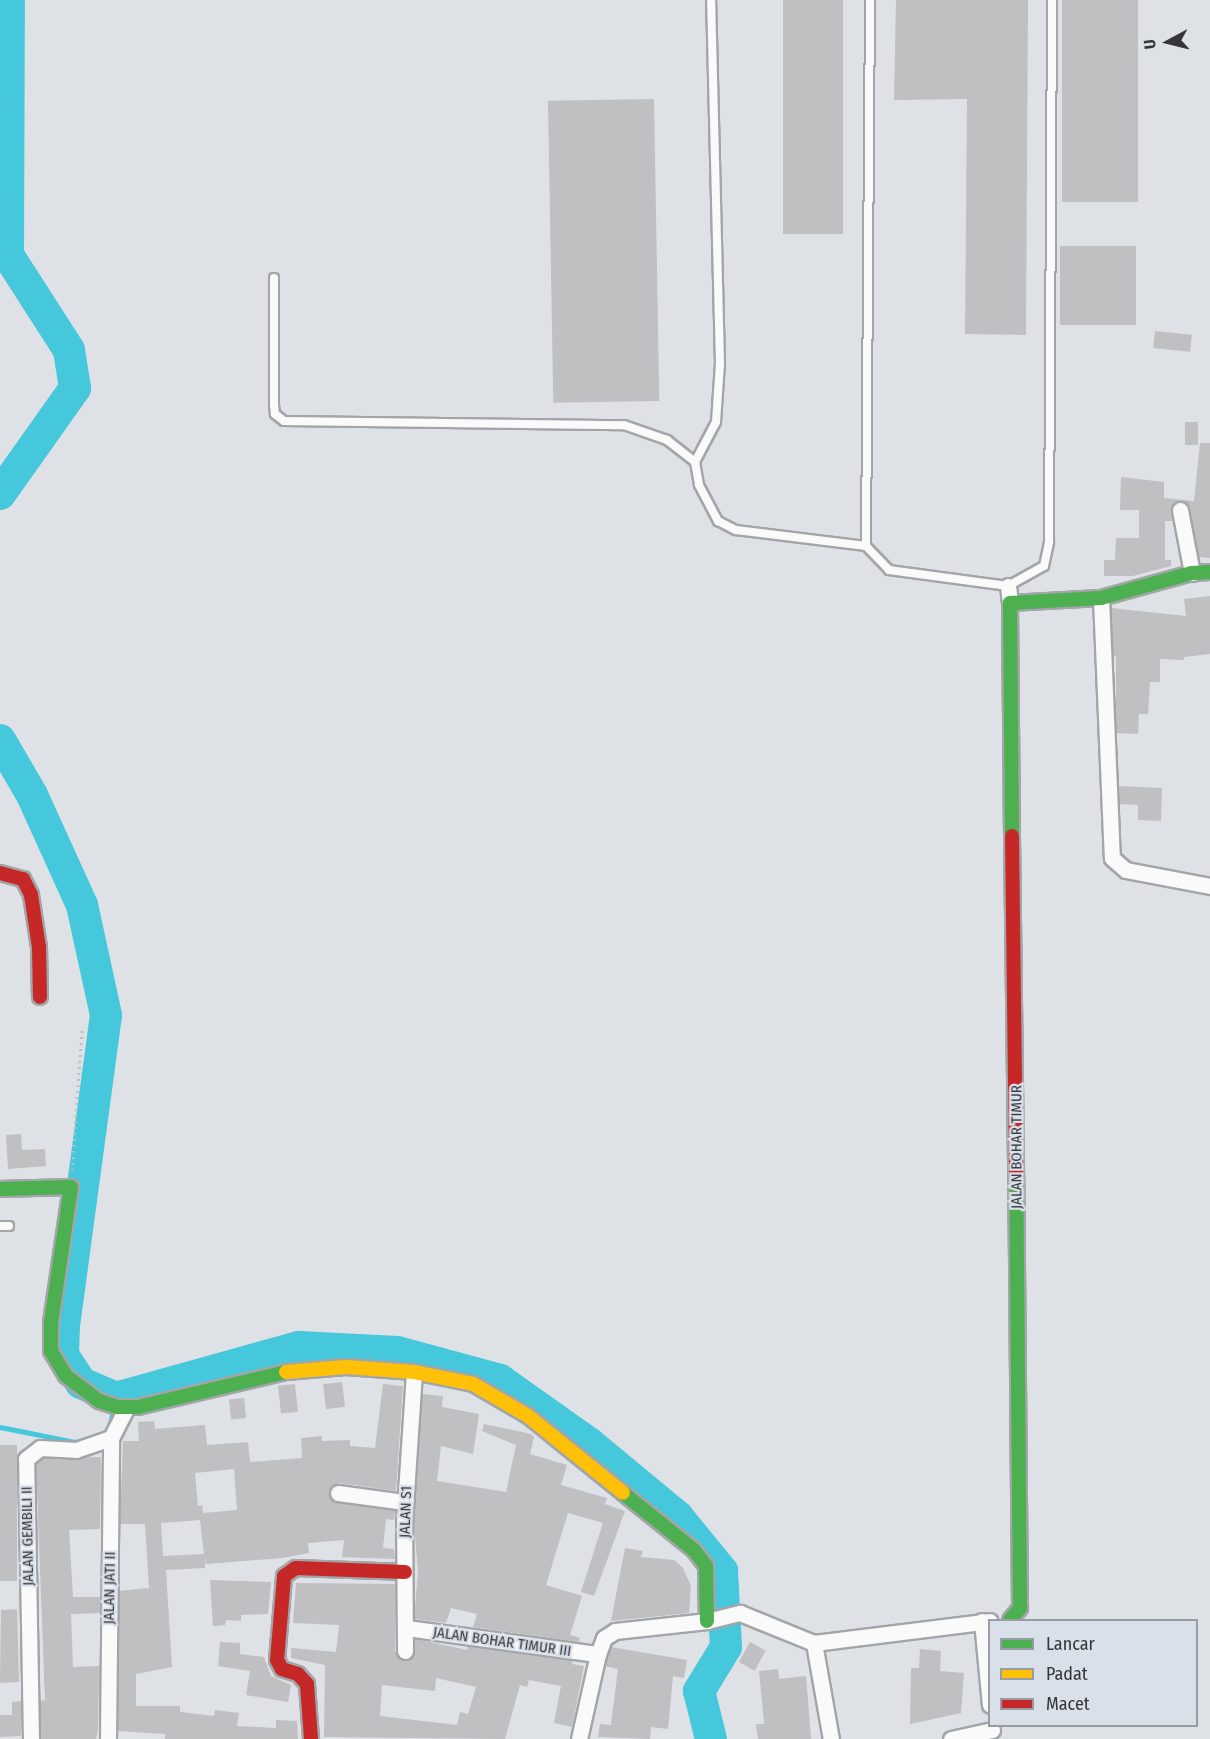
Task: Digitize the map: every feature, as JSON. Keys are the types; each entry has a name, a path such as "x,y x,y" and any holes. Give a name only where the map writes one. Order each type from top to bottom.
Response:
{"street":[{"path":"1180,510 1192,573"},
{"path":"1008,586 1010,603 1101,598 1192,573 1210,572"},
{"path":"1101,598 1112,858 1126,870 1210,886"},
{"name":"JALAN BOHAR TIMUR","path":"1010,603 1013,686 1020,1608 1018,1615 1012,1619"},
{"path":"0,873 23,879 30,895 39,947 40,997"},
{"path":"0,1189 71,1187 60,1282 51,1323 51,1351 60,1370 74,1384 118,1407 308,1369 345,1367 414,1372 461,1380 492,1393 528,1416 678,1537 706,1566 710,1620"},
{"name":"JALAN S1","path":"405,1651 407,1628 405,1502 414,1372"},
{"path":"111,1438 118,1407"},
{"name":"JALAN GEMBILI II","path":"31,1739 26,1459 40,1448 88,1449 111,1438"},
{"name":"JALAN JATI II","path":"108,1739 111,1438"},
{"path":"338,1493 405,1502"},
{"path":"311,1739 307,1684 298,1674 282,1669 277,1660 284,1576 296,1568 405,1572"},
{"path":"579,1739 597,1654 604,1638 615,1631 710,1620 740,1613 814,1643 986,1621 988,1663"},
{"name":"JALAN BOHAR TIMUR III","path":"407,1628 597,1654"},
{"path":"814,1643 831,1739"},
{"path":"951,1739 992,1732"}],"lane":[{"path":"711,0 720,364 716,422 696,462 699,485 718,521 736,530 866,546 889,570 1008,586 1044,566 1049,542 1052,0"},
{"path":"866,546 870,0"},
{"path":"274,278 274,405 275,414 284,421 624,425 667,440 696,462"},
{"path":"0,1226 9,1226"}],"path":[{"path":"71,1187 82,1030"}],"building":[{"path":"783,0 843,0 843,234 783,234"},
{"path":"896,0 1028,0 1026,335 965,334 967,99 894,100"},
{"path":"1062,0 1138,0 1138,202 1062,202"},
{"path":"654,99 659,401 553,403 548,101"},
{"path":"1060,246 1136,246 1136,325 1060,325"},
{"path":"1155,331 1192,335 1190,352 1153,348"},
{"path":"1185,422 1198,422 1198,445 1185,445"},
{"path":"1200,443 1210,443 1210,558 1199,557 1189,508 1179,500 1171,507 1172,521 1165,521 1165,560 1171,560 1171,566 1133,576 1104,576 1104,560 1115,560 1116,538 1139,538 1139,510 1120,510 1121,477 1164,482 1164,498 1194,501"},
{"path":"1210,596 1210,654 1184,657 1184,660 1160,659 1160,682 1150,682 1148,714 1139,714 1138,734 1116,733 1116,656 1113,656 1111,608 1186,616 1184,599"},
{"path":"1119,786 1162,788 1161,821 1138,820 1138,805 1119,804"},
{"path":"21,1134 22,1150 45,1149 46,1166 8,1169 6,1135"},
{"path":"342,1382 345,1407 326,1409 323,1384"},
{"path":"295,1384 298,1412 281,1414 278,1386"},
{"path":"383,1384 403,1386 396,1491 339,1483 328,1492 337,1503 395,1510 394,1520 386,1519 383,1548 394,1549 395,1559 342,1557 344,1540 308,1543 309,1553 282,1558 206,1564 205,1556 205,1568 166,1570 172,1667 136,1674 136,1706 180,1706 180,1712 214,1716 215,1710 239,1713 237,1726 276,1728 276,1720 297,1721 298,1739 165,1739 165,1734 118,1731 119,1591 149,1588 145,1524 120,1524 123,1441 139,1441 138,1422 154,1421 155,1429 205,1425 207,1445 248,1442 250,1462 302,1458 301,1438 322,1436 322,1441 350,1440 350,1446 375,1448","holes":["234,1469 237,1510 203,1513 202,1505 198,1506 195,1473","200,1520 204,1554 163,1556 161,1523"]},
{"path":"422,1394 443,1396 442,1407 479,1414 473,1454 441,1446 437,1481 506,1492 516,1445 482,1431 484,1424 531,1434 534,1437 530,1454 567,1465 561,1485 607,1498 605,1504 625,1511 594,1596 581,1592 603,1523 568,1513 546,1585 582,1596 570,1635 580,1638 579,1642 473,1627 477,1614 451,1608 446,1623 414,1619 418,1572 414,1522"},
{"path":"244,1398 246,1418 231,1419 229,1400"},
{"path":"0,1445 17,1445 17,1581 0,1581"},
{"path":"101,1457 100,1529 69,1530 73,1597 100,1597 100,1613 71,1614 73,1667 99,1666 98,1730 96,1739 41,1739 40,1701 45,1700 36,1464 43,1458"},
{"path":"625,1548 643,1551 641,1557 674,1560 683,1568 691,1586 689,1613 611,1621"},
{"path":"210,1580 271,1582 268,1614 241,1615 241,1621 226,1620 225,1625 213,1626"},
{"path":"296,1583 395,1584 395,1651 401,1660 413,1656 415,1639 467,1650 468,1646 573,1660 572,1664 584,1666 572,1727 554,1723 561,1686 529,1680 527,1687 520,1685 505,1739 324,1737 325,1665 291,1658 291,1648 336,1652 339,1625 293,1623","holes":["436,1678 476,1687 468,1714 460,1712 457,1725 380,1716 382,1685 435,1691"]},
{"path":"17,1609 19,1682 0,1683 1,1610"},
{"path":"220,1642 240,1643 240,1654 264,1657 271,1676 291,1685 288,1702 246,1695 250,1671 218,1666"},
{"path":"750,1642 766,1651 755,1671 739,1662"},
{"path":"611,1647 687,1660 684,1678 673,1676 668,1729 651,1727 650,1739 598,1737 600,1724 611,1725 618,1669 605,1666"},
{"path":"920,1649 941,1651 940,1671 964,1673 961,1713 910,1724 911,1668 919,1668"},
{"path":"778,1669 779,1679 806,1676 811,1739 758,1739 756,1724 764,1724 759,1671"},
{"path":"21,1701 21,1736 0,1737 0,1715 12,1715 12,1702"}],"waterway":[{"path":"0,494 75,388 69,350 8,255 9,0"},
{"path":"0,740 32,795 82,905 106,1015 64,1325 63,1355 81,1383 116,1398 299,1347 397,1352 500,1380 589,1443 678,1517 722,1571 726,1647 699,1691 711,1739"},
{"path":"99,1437 109,1429 113,1410"},
{"path":"0,1427 75,1442 84,1440"}],"traffic: fast":[{"path":"1012,836 1010,603 1101,598 1192,573 1210,572"},
{"path":"1011,1619 1020,1608 1016,1178"},
{"path":"0,1189 71,1187 51,1323 51,1351 66,1376 99,1401 118,1407 138,1407 286,1372"},
{"path":"623,1493 694,1550 706,1566 707,1621"}],"traffic: slow":[{"path":"286,1372 346,1367 414,1372 473,1384 528,1416 623,1493"}],"traffic: jam":[{"path":"1012,836 1016,1178"},
{"path":"0,873 23,879 31,895 39,947 40,997"},
{"path":"311,1739 307,1684 298,1674 282,1669 277,1660 284,1576 296,1568 405,1572"}]}
